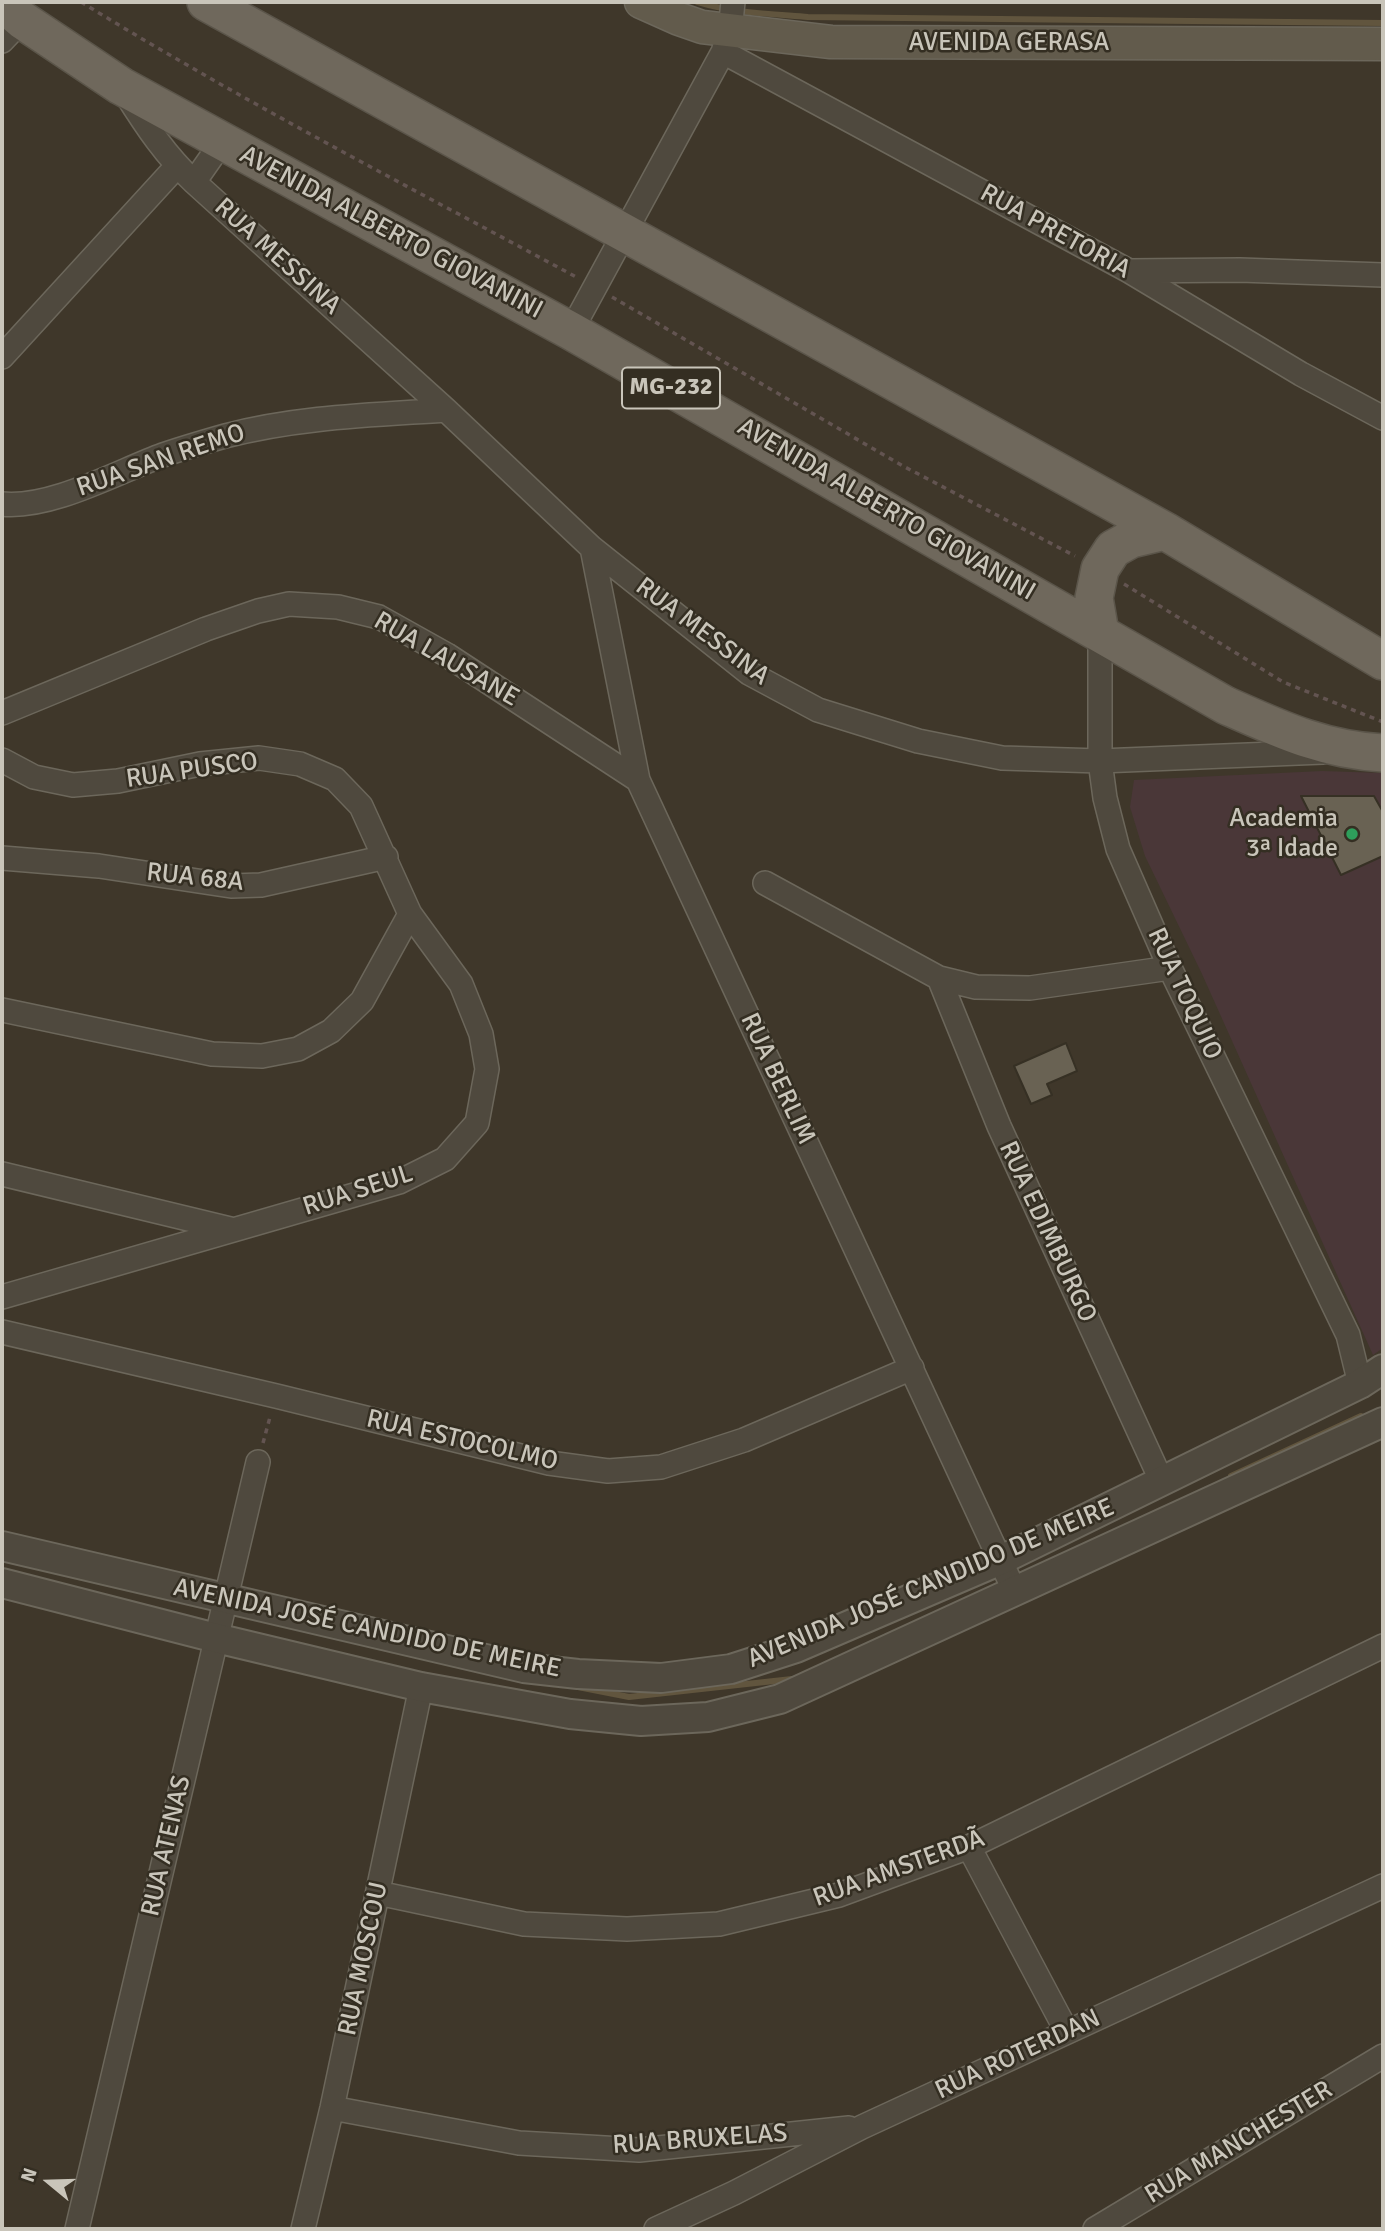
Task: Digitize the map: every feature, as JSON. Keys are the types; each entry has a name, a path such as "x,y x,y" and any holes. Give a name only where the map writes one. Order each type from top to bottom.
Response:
{"main road":[{"path":"206,2 1165,531 1383,661"},
{"name":"AVENIDA GERASA","path":"641,2 702,27 729,25 831,42 1383,44"},
{"name":"AVENIDA ALBERTO GIOVANINI","path":"8,24 572,331 1225,705 1292,734 1367,752"},
{"path":"1100,633 1094,598 1100,569 1112,550 1130,539 1165,531"}],"street":[{"path":"572,331 729,25"},
{"name":"RUA PRETORIA","path":"729,25 1129,271 1301,374 1383,418"},
{"name":"RUA MESSINA","path":"121,86 177,166 446,410 592,548 750,673 818,710 918,741 1002,758 1100,761 1367,752"},
{"name":"RUA MESSINA","path":"194,182 222,142"},
{"path":"2,358 177,166"},
{"path":"1129,271 1240,270 1383,275"},
{"name":"RUA SAN REMO","path":"2,504 19,506 75,491 165,454 271,426 324,418 446,410"},
{"name":"RUA BERLIM","path":"592,548 638,780 1007,1576"},
{"name":"RUA LAUSANE","path":"2,713 206,629 258,611 289,604 338,607 379,617 447,655 638,780"},
{"name":"RUA TOQUIO","path":"1100,633 1100,761 1105,798 1118,849 1170,968 1348,1335 1377,1374"},
{"name":"RUA PUSCO","path":"2,760 34,777 73,785 118,781 200,764 247,759 259,758 300,764 335,779 361,806 410,914"},
{"name":"RUA 68A","path":"2,858 88,864 231,886 261,885 386,857"},
{"path":"765,883 939,978 976,987 1030,988 1170,968"},
{"path":"2,1010 212,1054 262,1056 298,1049 331,1031 362,1001 410,914"},
{"name":"RUA SEUL","path":"2,1297 399,1182 445,1159 477,1123 486,1069 481,1034 461,984 410,914"},
{"name":"RUA EDIMBURGO","path":"939,978 999,1126 1162,1482"},
{"path":"2,1174 232,1230"},
{"name":"RUA ESTOCOLMO","path":"2,1332 549,1463 608,1471 661,1467 744,1440 912,1368"},
{"path":"1377,1374 1382,1427"},
{"name":"AVENIDA JOSÉ CANDIDO DE MEIRE","path":"2,1546 221,1617 421,1687 570,1714 641,1721 708,1717 780,1699 1007,1576 1162,1482 1377,1374"},
{"name":"AVENIDA JOSÉ CANDIDO DE MEIRE","path":"2,1585 221,1617 523,1668 661,1678 731,1670 1007,1576 1382,1427"},
{"name":"RUA ATENAS","path":"77,2229 258,1462"},
{"name":"RUA AMSTERDÃ","path":"378,1894 524,1924 627,1929 719,1924 839,1895 969,1847 1383,1646"},
{"name":"RUA MOSCOU","path":"303,2229 332,2108 421,1687"},
{"path":"969,1847 1068,2032"},
{"name":"RUA ROTERDAN","path":"656,2229 734,2193 862,2126 1383,1886"},
{"name":"RUA MANCHESTER","path":"1111,2226 1383,2056"},
{"name":"RUA BRUXELAS","path":"332,2108 519,2143 639,2150 862,2126"}],"path":[{"path":"81,2 161,51 311,135 595,287 903,466 1100,569 1283,682 1383,722"},
{"path":"258,1462 276,1396"}],"shaded area":[{"path":"1322,771 1383,773 1383,1348 1373,1355 1202,974 1145,856 1130,807 1134,780"}],"building":[{"name":"Academia 3ª Idade","path":"1301,796 1374,796 1383,812 1383,856 1341,875"},
{"path":"1066,1043 1077,1071 1047,1084 1052,1095 1031,1104 1014,1066"}],"waterway":[{"path":"697,2 738,11 808,17 1383,23"},
{"path":"1231,1476 1361,1416"},
{"path":"578,1687 629,1697 792,1679"}],"place":[{"name":"Academia 3ª Idade","path":"1352,834"}]}
